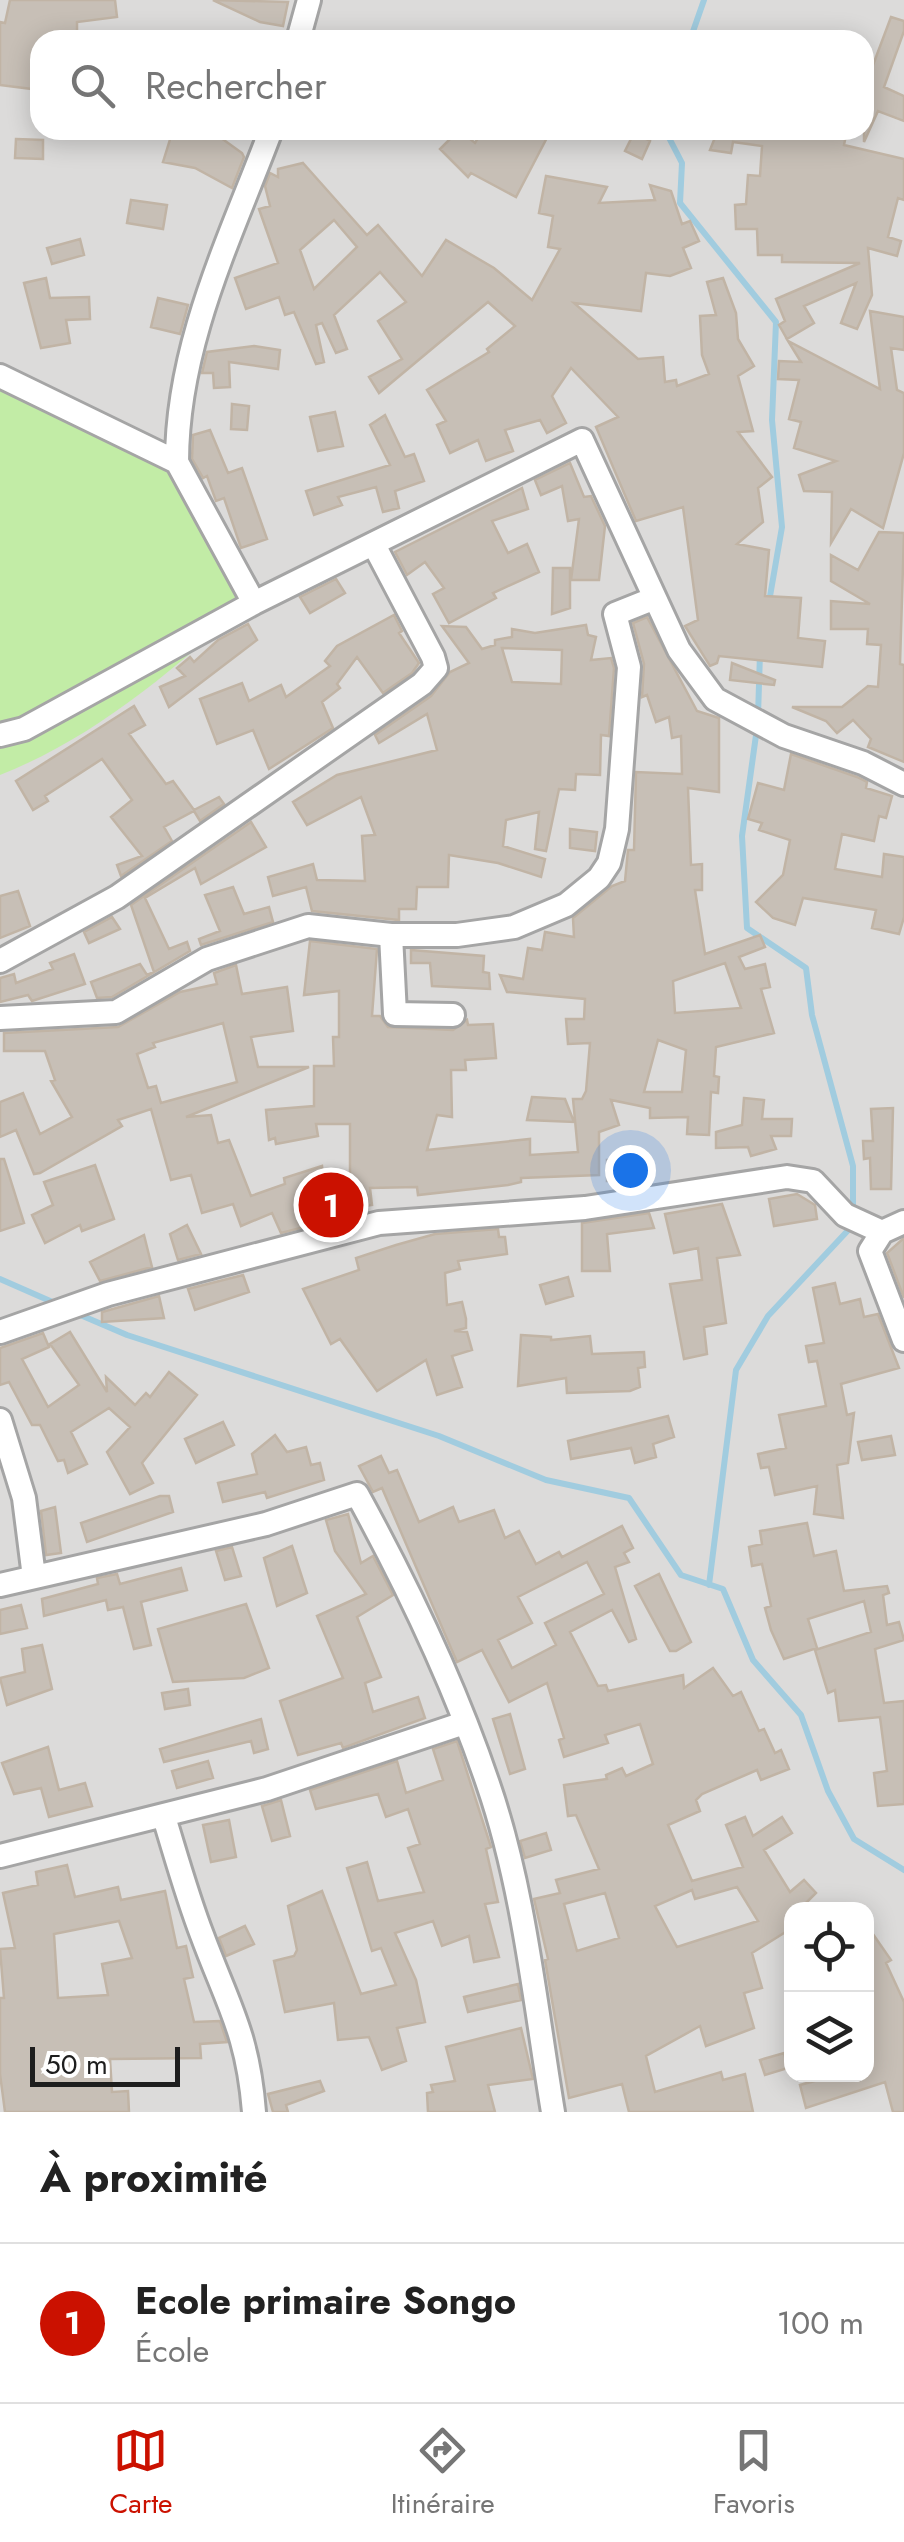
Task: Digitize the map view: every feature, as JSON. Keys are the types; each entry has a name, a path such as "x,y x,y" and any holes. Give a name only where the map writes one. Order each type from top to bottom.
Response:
{"street":[{"path":"301,30 310,0"},
{"path":"254,603 177,462 177,410 190,341 267,140"},
{"path":"0,376 177,462"},
{"path":"0,736 24,729 254,603 582,440 680,650 716,699 784,736 863,763 904,784"},
{"path":"0,961 118,897 422,684 436,668 433,657 374,545"},
{"path":"0,1018 116,1012 207,959 308,926 392,935 457,936 514,927 566,905 599,878 609,864 617,829 629,667 615,614 655,598"},
{"path":"392,935 396,1014 454,1016"},
{"path":"12,1330 85,1302 379,1223 586,1208 787,1177 813,1180 865,1224 870,1258 904,1340"},
{"path":"865,1224 904,1222"},
{"path":"0,1420 24,1498 34,1577"},
{"path":"0,1586 266,1524 357,1494 404,1580 489,1785 510,1864 553,2112"},
{"path":"0,1856 268,1789 464,1723"},
{"path":"164,1817 202,1937 236,2014 249,2059 254,2112"}],"shaded area":[{"path":"0,0 904,0 904,2112 0,2112"}],"green space":[{"path":"0,382 169,462 249,602 132,700 69,742 0,775"}],"building":[{"path":"10,0 115,0 117,17 77,22 77,30 30,30 30,89 0,85 0,22 5,23"},
{"path":"213,0 288,2 283,26 260,22"},
{"path":"891,17 904,21 884,87 904,96 904,121 878,111 874,120 874,62"},
{"path":"16,139 43,140 43,159 15,158"},
{"path":"170,140 224,140 244,157 232,188 195,168 163,162"},
{"path":"449,140 546,140 516,197 471,173 468,177 440,149"},
{"path":"630,140 650,141 642,159 625,151"},
{"path":"714,140 845,140 844,145 904,159 904,200 898,198 888,237 901,241 897,256 868,248 872,295 857,329 841,323 856,283 804,306 814,323 787,339 779,325 785,321 776,299 860,263 782,262 782,255 758,255 757,229 736,229 735,205 746,204 748,175 760,176 762,146 733,142 731,153 710,150"},
{"path":"303,163 367,235 378,225 422,276 446,240 494,268 532,300 560,249 548,247 553,216 539,213 546,176 607,187 599,203 655,200 650,185 671,191 682,224 690,221 699,241 683,248 691,268 670,276 646,273 641,311 574,303 638,359 663,357 665,382 676,380 677,386 709,374 702,355 700,316 716,315 707,282 723,278 736,313 738,339 754,366 738,376 753,431 738,432 772,477 758,488 763,522 737,544 769,550 765,596 801,598 798,638 825,641 822,667 719,656 717,663 710,666 685,626 698,620 683,507 636,521 596,427 618,417 571,368 552,396 566,423 547,433 540,420 505,430 513,451 486,461 478,440 450,453 437,425 446,421 427,390 489,352 487,349 515,326 488,302 379,393 369,377 402,359 378,321 406,302 380,272 334,315 347,349 336,353 322,323 316,325 324,362 316,364 294,312 285,315 279,297 246,309 235,278 278,263 259,209 270,206 265,186 270,173 278,177 278,169","holes":["334,220 357,247 314,289 300,250"]},
{"path":"131,200 167,205 163,229 127,223"},
{"path":"80,239 84,255 52,264 47,248"},
{"path":"46,278 50,298 89,297 90,319 66,320 70,343 41,348 24,283"},
{"path":"158,298 188,305 180,334 151,327"},
{"path":"870,311 904,317 904,350 891,348 897,390 904,393 904,453 883,528 851,509 831,543 832,492 804,491 799,475 836,461 794,448 801,422 789,419 799,380 778,379 779,361 801,362 788,341 880,389"},
{"path":"254,346 280,350 278,369 229,362 230,387 214,388 213,373 202,373 207,352"},
{"path":"232,404 249,406 247,430 231,429"},
{"path":"335,412 343,446 318,451 310,417"},
{"path":"385,415 405,457 414,454 424,481 395,491 399,508 383,512 376,487 338,497 342,505 314,515 306,491 390,465 370,425"},
{"path":"210,430 228,473 242,468 267,539 241,548 224,498 216,501 207,476 203,478 192,459 193,435"},
{"path":"570,463 584,497 591,496 605,526 599,580 571,580 579,519 568,521 562,486 541,495 535,480"},
{"path":"522,488 528,509 492,521 508,553 527,544 539,572 493,593 496,598 449,623 433,594 444,588 425,562 407,575 395,552"},
{"path":"879,532 904,533 900,664 904,665 904,762 868,747 871,739 853,720 837,733 826,721 792,707 842,707 868,686 878,687 881,645 867,644 868,629 831,629 831,601 870,604 831,581 831,555 858,570"},
{"path":"553,568 570,568 570,608 552,614"},
{"path":"336,579 345,593 310,613 300,597"},
{"path":"394,615 402,631 399,633 419,663 412,673 383,693 357,657 337,684 340,688 322,702 333,728 269,769 253,730 217,744 200,699 242,683 249,701 281,685 286,697 330,666 325,661 337,646"},
{"path":"647,617 697,711 719,718 719,792 688,788 691,865 702,864 702,890 695,890 705,954 760,935 765,947 739,957 745,969 765,964 770,987 761,989 774,1033 716,1047 714,1076 719,1077 718,1093 711,1092 709,1135 687,1134 688,1117 650,1118 650,1108 611,1100 619,1125 599,1132 599,1175 521,1178 521,1182 508,1185 418,1195 417,1187 370,1188 372,1205 350,1208 350,1124 316,1124 318,1136 276,1144 275,1138 269,1140 266,1110 314,1106 314,1066 334,1066 333,1037 339,1037 339,991 304,995 310,941 377,949 372,1016 380,1016 388,1027 453,1030 467,1020 468,1025 493,1024 496,1058 465,1060 466,1070 451,1070 452,1117 437,1115 427,1150 530,1139 530,1155 578,1152 573,1099 582,1099 586,1091 590,1043 568,1044 566,1019 584,1019 585,999 507,992 500,975 523,979 528,948 542,950 545,932 574,937 573,918 612,886 625,881 628,850 634,850 636,772 682,774 681,736 672,738 669,717 656,722 647,695 642,697 644,664 633,623","holes":["725,963 741,1008 675,1013 673,981","658,1040 686,1050 682,1092 644,1092"]},
{"path":"248,624 257,640 169,707 160,687 185,676 177,668 190,657 194,662 218,640"},
{"path":"586,625 588,635 596,637 591,660 611,658 614,668 609,736 601,735 600,775 576,774 575,790 559,789 546,851 535,849 539,812 506,820 503,846 545,859 541,877 498,863 449,855 448,887 417,887 416,909 399,909 399,920 312,911 306,887 273,896 268,877 313,864 317,880 365,881 362,836 375,835 361,797 307,825 293,802 337,775 437,750 427,714 379,743 375,735 431,696 450,672 469,663 442,626 466,627 482,649 495,645 495,640 512,637 512,629 535,633","holes":["502,648 562,650 561,684 512,682"]},
{"path":"732,663 775,680 774,685 730,680"},
{"path":"134,706 145,725 129,734 166,784 173,781 194,810 219,797 224,804 200,821 194,811 164,827 172,841 121,876 117,865 142,856 111,817 132,800 102,759 45,796 48,801 33,810 16,781"},
{"path":"791,754 857,777 867,782 866,788 892,796 886,818 879,816 874,841 842,834 835,869 882,877 884,854 904,857 904,917 899,934 872,928 876,910 803,898 795,925 773,918 756,902 783,875 790,840 759,830 762,823 748,819 758,783 784,790"},
{"path":"251,822 266,847 201,884 195,868 145,898 169,949 187,942 190,951 112,997 97,998 91,982 140,964 147,975 154,972 131,905"},
{"path":"570,829 597,832 595,851 570,848"},
{"path":"233,887 244,914 269,907 273,922 201,945 199,939 220,931 205,895"},
{"path":"18,891 30,926 0,938 0,896"},
{"path":"112,917 120,929 89,943 84,932"},
{"path":"411,950 484,956 483,972 489,973 490,989 432,986 430,963 411,963"},
{"path":"74,954 85,984 32,1001 28,995 0,1002 0,978 14,974 16,983 53,969 50,963"},
{"path":"236,965 242,994 287,987 293,1031 251,1037 258,1067 309,1067 186,1117 211,1115 218,1143 229,1140 251,1196 285,1184 284,1178 322,1166 328,1221 281,1233 272,1213 241,1226 233,1204 202,1213 191,1175 171,1180 151,1109 118,1120 122,1126 40,1173 34,1174 16,1130 0,1137 0,1102 23,1093 40,1134 72,1117 51,1081 55,1080 45,1051 4,1051 4,1033 118,1027 180,992 217,984 214,973","holes":["223,1023 237,1082 161,1103 156,1086 148,1088 137,1054 155,1047 153,1043"]},
{"path":"532,1097 565,1099 574,1122 527,1120"},
{"path":"744,1098 764,1100 762,1119 792,1119 791,1136 771,1136 776,1149 751,1156 748,1147 716,1148 716,1132 742,1125"},
{"path":"893,1108 891,1189 871,1189 870,1158 864,1159 863,1141 873,1141 871,1109"},
{"path":"0,1159 4,1159 24,1223 0,1231"},
{"path":"607,1160 631,1160 638,1180 607,1181"},
{"path":"95,1165 114,1219 82,1231 80,1225 45,1243 32,1215 53,1205 44,1182"},
{"path":"797,1194 815,1205 817,1219 774,1226 769,1199"},
{"path":"722,1204 740,1255 717,1258 726,1323 704,1327 707,1354 684,1359 670,1284 702,1280 698,1248 674,1253 665,1214"},
{"path":"649,1213 654,1228 607,1234 610,1271 582,1271 582,1223"},
{"path":"187,1225 201,1254 178,1260 170,1234"},
{"path":"498,1229 499,1237 505,1237 507,1254 458,1261 460,1269 445,1273 447,1305 462,1302 466,1319 466,1328 454,1331 467,1332 472,1350 452,1356 462,1387 437,1395 426,1360 377,1391 340,1339 331,1344 303,1289 359,1270 356,1258 396,1245 435,1234"},
{"path":"144,1235 152,1267 100,1281 90,1262"},
{"path":"904,1238 904,1298 887,1253"},
{"path":"243,1275 249,1292 195,1310 188,1289"},
{"path":"568,1277 573,1296 546,1304 540,1285"},
{"path":"835,1283 840,1304 860,1299 864,1317 878,1314 899,1368 841,1384 847,1415 854,1413 848,1463 837,1465 843,1518 814,1514 817,1486 775,1495 769,1467 761,1468 758,1454 786,1448 779,1415 826,1406 817,1361 809,1362 806,1346 824,1343 813,1288"},
{"path":"159,1296 164,1318 102,1322 102,1312"},
{"path":"70,1332 107,1392 106,1377 135,1405 146,1393 150,1397 169,1372 197,1395 142,1463 153,1483 130,1494 107,1452 130,1427 109,1408 71,1432 87,1464 68,1473 64,1460 58,1461 40,1425 32,1425 9,1382 0,1385 0,1348 43,1333 49,1347 22,1359 48,1407 79,1385 50,1344"},
{"path":"521,1335 551,1340 590,1336 592,1354 644,1352 645,1367 638,1368 640,1387 630,1391 567,1393 566,1378 518,1386"},
{"path":"668,1416 674,1437 653,1444 656,1457 635,1463 631,1448 571,1459 568,1441"},
{"path":"223,1422 234,1445 196,1463 185,1439"},
{"path":"275,1435 287,1452 306,1447 311,1465 320,1463 324,1480 267,1498 265,1492 223,1502 218,1483 257,1474 252,1454"},
{"path":"891,1436 895,1455 862,1460 858,1442"},
{"path":"381,1456 389,1473 397,1470 419,1522 453,1507 459,1522 494,1510 505,1538 519,1531 536,1564 559,1552 562,1557 622,1526 633,1548 624,1553 629,1562 615,1567 636,1639 629,1642 612,1610 570,1632 598,1686 606,1685 608,1691 683,1675 684,1688 713,1668 733,1696 741,1692 759,1731 764,1729 775,1753 781,1750 789,1769 761,1780 757,1770 702,1794 696,1800 700,1811 668,1825 692,1881 743,1867 726,1825 745,1817 753,1836 782,1817 792,1833 764,1850 790,1892 804,1880 816,1893 807,1902 784,1902 784,1933 752,1953 762,1988 744,1993 754,2028 706,2046 700,2026 646,2056 655,2092 721,2072 723,2080 745,2074 753,2112 629,2112 622,2084 569,2098 545,1960 548,1959 534,1899 560,1893 556,1880 599,1869 576,1815 568,1816 564,1785 607,1779 606,1775 622,1768 626,1776 653,1764 640,1724 605,1735 608,1743 564,1757 559,1740 564,1738 547,1683 509,1702 482,1650 457,1662 382,1488 373,1492 359,1466","holes":["587,1562 604,1594 545,1623 556,1645 512,1668 498,1640 532,1623 518,1597","737,1887 758,1921 677,1947 655,1906 692,1890 695,1899","605,1893 619,1938 577,1951 564,1904"]},
{"path":"169,1496 173,1512 87,1542 81,1523"},
{"path":"55,1507 61,1553 46,1555 41,1511"},
{"path":"348,1514 361,1563 373,1556 393,1595 357,1617 381,1677 365,1683 373,1712 418,1697 425,1718 343,1748 341,1743 298,1755 280,1701 343,1678 317,1616 366,1594 335,1551 326,1520"},
{"path":"807,1523 814,1556 836,1551 844,1591 887,1586 889,1593 883,1595 887,1625 899,1622 904,1640 875,1649 884,1703 904,1701 904,1804 878,1806 874,1773 887,1771 880,1717 839,1721 835,1690 828,1693 815,1650 871,1632 864,1601 808,1619 817,1648 784,1659 771,1630 765,1608 771,1606 762,1564 752,1566 749,1547 762,1544 760,1531"},
{"path":"292,1546 307,1593 277,1606 264,1558"},
{"path":"232,1547 241,1576 225,1580 216,1551"},
{"path":"181,1568 187,1590 141,1602 151,1645 134,1649 123,1607 108,1610 106,1600 44,1616 42,1599 98,1584 97,1578 117,1574 120,1584"},
{"path":"659,1574 691,1642 676,1651 670,1651 635,1586"},
{"path":"246,1604 269,1668 244,1678 173,1682 158,1629"},
{"path":"21,1605 27,1628 0,1634 0,1610"},
{"path":"42,1645 52,1689 7,1705 0,1678 25,1672 22,1649"},
{"path":"188,1689 190,1705 165,1709 162,1693"},
{"path":"510,1714 525,1769 510,1774 493,1719"},
{"path":"261,1719 268,1749 254,1753 251,1741 164,1762 160,1749"},
{"path":"457,1741 491,1847 486,1849 498,1902 485,1904 499,1957 474,1962 469,1936 442,1946 433,1921 395,1933 416,1980 425,2022 397,2028 406,2061 382,2070 369,2037 338,2040 334,2003 285,2012 274,1961 294,1956 297,1950 288,1906 322,1891 361,1994 396,1985 381,1948 372,1951 347,1868 367,1862 378,1901 424,1892 408,1848 420,1844 408,1809 386,1817 378,1794 316,1809 310,1790 397,1761 406,1793 443,1780 433,1749"},
{"path":"48,1747 59,1790 85,1783 92,1806 49,1817 41,1788 14,1794 2,1763"},
{"path":"208,1761 213,1778 177,1788 172,1771"},
{"path":"281,1800 290,1836 272,1841 262,1806"},
{"path":"229,1820 236,1857 211,1862 203,1825"},
{"path":"546,1833 551,1850 525,1858 520,1841"},
{"path":"67,1865 75,1897 118,1887 121,1900 165,1891 177,1948 186,1946 193,1977 184,1979 194,2022 220,2021 227,2042 200,2044 201,2058 110,2059 112,2092 128,2091 129,2112 5,2112 0,2074 0,1998 4,1998 0,1949 15,1948 3,1893 38,1885 36,1872","holes":["119,1921 132,1958 102,1964 108,1995 58,1998 54,1934"]},
{"path":"245,1926 254,1944 226,1956 219,1938"},
{"path":"874,1936 891,1960 886,1963 904,2002 904,2112 893,2112 885,2082 806,2108 800,2085 874,2082"},
{"path":"518,1984 521,2000 468,2012 464,1997"},
{"path":"521,2028 533,2079 488,2085 495,2112 428,2112 427,2093 433,2092 431,2085 455,2081 446,2047"},
{"path":"784,2053 784,2069 765,2075 760,2060"},
{"path":"320,2081 324,2091 286,2105 288,2112 273,2112 268,2094"}],"waterway":[{"path":"694,30 704,0"},
{"path":"670,140 682,163 680,203 776,322 772,420 782,527 769,602"},
{"path":"758,716 760,653"},
{"path":"757,728 742,836 747,928 806,968 812,1015 853,1166 853,1213"},
{"path":"709,1585 736,1370 768,1316 853,1225"},
{"path":"0,1279 57,1304"},
{"path":"78,1314 127,1335 439,1436 546,1480 629,1498 681,1575 723,1589 753,1660 801,1715 828,1791 854,1839 904,1870"}],"place":[{"name":"Ecole primaire Songo","path":"331,1205"}]}
